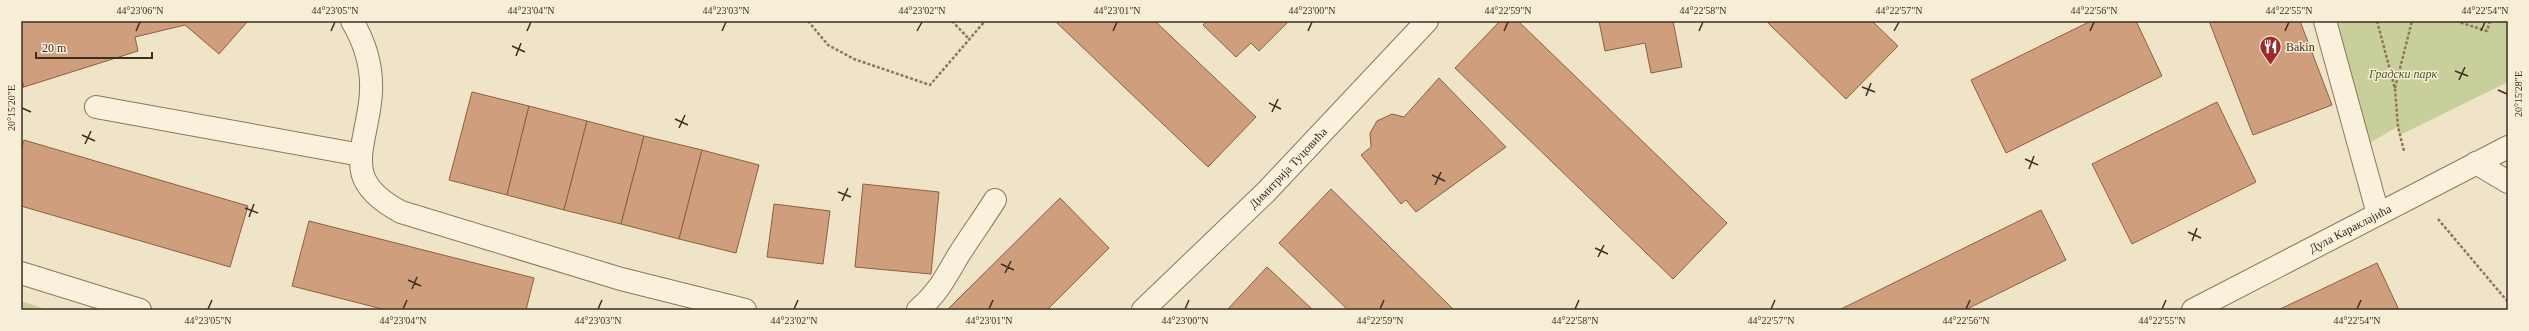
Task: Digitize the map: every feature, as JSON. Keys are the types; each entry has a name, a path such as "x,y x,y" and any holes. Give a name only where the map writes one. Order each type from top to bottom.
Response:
{"street":[{"path":"352,21 363,42 370,64 370,104 360,167 371,190 385,204 401,212 621,279 745,310"},
{"name":"Димитрија Туцовића","path":"1143,310 1266,192 1427,21"},
{"path":"2325,21 2378,214"},
{"path":"96,107 361,155"},
{"name":"Дула Караклајића","path":"2193,310 2508,147"},
{"path":"2476,163 2508,182"},
{"path":"918,310 930,300 946,280 957,258 995,200"},
{"path":"21,273 140,310"}],"path":[{"path":"952,21 970,40"},
{"path":"810,22 828,45 854,59 930,86 985,21"},
{"path":"2377,21 2395,89 2398,127 2404,151"},
{"path":"2395,89 2412,21"},
{"path":"2456,21 2487,31 2490,21"},
{"path":"2436,216 2508,302"}],"green space":[{"name":"Градски парк","path":"2327,21 2508,21 2508,82 2400,135 2397,127 2365,146"},
{"path":"21,301 48,310 21,310"}],"building":[{"path":"21,21 248,21 219,54 185,25 135,37 138,51 24,87 21,78"},
{"path":"1055,21 1155,21 1256,117 1208,167"},
{"path":"1207,21 1289,21 1259,51 1251,43 1236,57 1203,25"},
{"path":"1500,21 1518,21 1727,223 1673,279 1455,68"},
{"path":"1599,21 1673,21 1682,67 1651,73 1645,43 1605,51"},
{"path":"1766,21 1872,21 1898,46 1846,99"},
{"path":"2091,21 2136,21 2162,76 2006,153 1971,80"},
{"path":"2209,21 2300,21 2332,105 2253,135"},
{"path":"21,78 24,87 21,88"},
{"path":"1439,78 1506,147 1416,212 1406,200 1401,204 1361,155 1371,147 1370,133 1377,121 1392,114 1404,117"},
{"path":"472,92 529,106 507,195 449,180"},
{"path":"2217,102 2256,182 2132,244 2092,164"},
{"path":"529,106 587,121 564,210 507,195"},
{"path":"587,121 644,136 621,224 564,210"},
{"path":"644,136 702,150 679,239 621,224"},
{"path":"24,140 248,206 230,267 21,206 21,150"},
{"path":"702,150 759,165 736,253 679,239"},
{"path":"863,184 939,192 931,274 855,267"},
{"path":"1331,189 1454,310 1348,310 1279,243"},
{"path":"1060,198 1109,248 1047,310 947,310"},
{"path":"774,204 830,211 823,264 767,257"},
{"path":"2041,210 2066,260 1965,310 1839,310"},
{"path":"309,221 534,278 526,310 386,310 292,286"},
{"path":"2377,263 2399,310 2278,310"},
{"path":"1267,267 1313,310 1227,310"}],"place":[{"name":"Bakin","path":"2270,66"}]}
